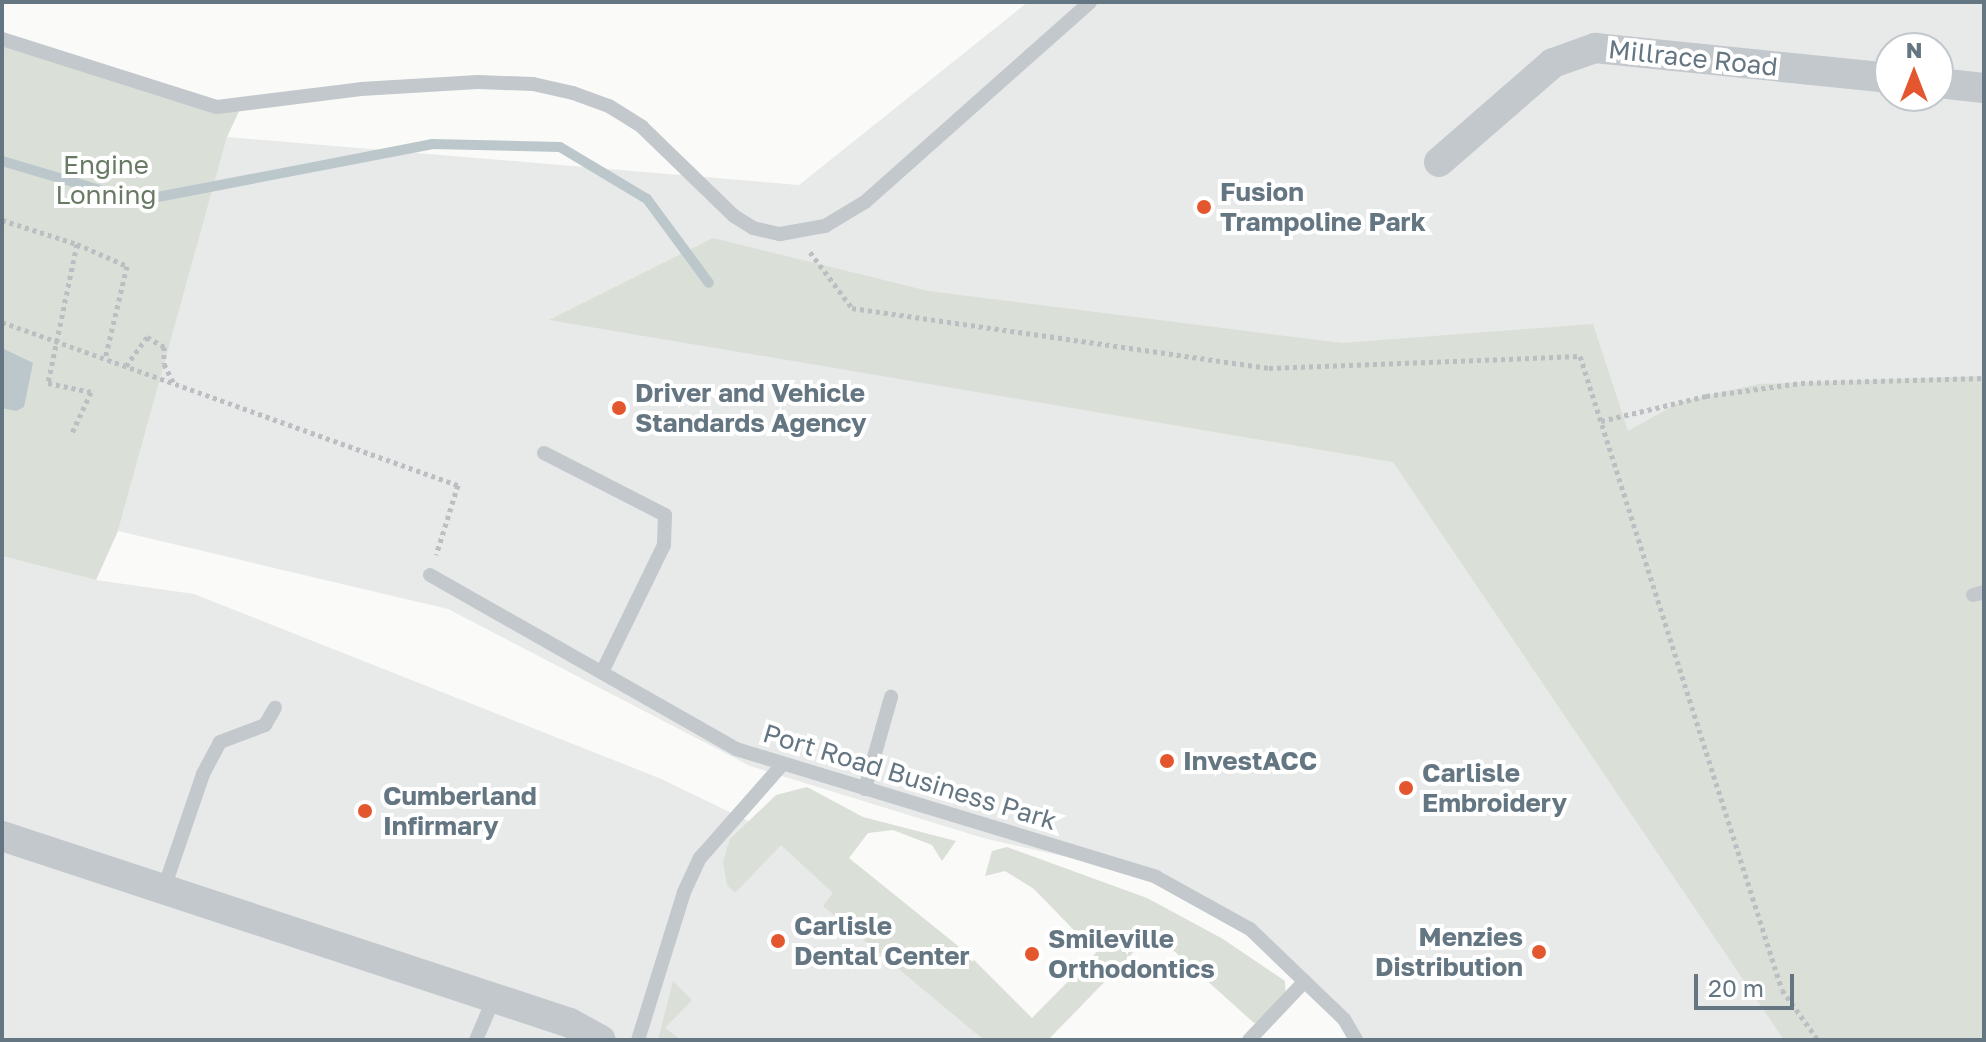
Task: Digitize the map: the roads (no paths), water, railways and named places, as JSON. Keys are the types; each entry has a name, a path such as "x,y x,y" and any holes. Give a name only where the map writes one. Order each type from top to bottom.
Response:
{"street":[{"name":"Millrace Road","path":"1439,162 1553,63 1595,48 1874,76"},
{"path":"1954,85 1984,88"},
{"path":"2,836 570,1023 601,1040"}],"lane":[{"path":"2,39 217,107 478,82 533,84 573,93 609,106 642,127 744,222 780,234 825,226 865,202 1090,2"},
{"path":"544,453 665,515 664,545 602,672"},
{"name":"Port Road Business Park","path":"430,575 736,749 1156,877 1250,929 1344,1019 1356,1040"},
{"path":"865,789 891,697"},
{"path":"163,891 203,774 220,742 265,725 275,708"},
{"path":"638,1040 684,892 700,858 782,765"},
{"path":"1249,1040 1305,981"},
{"path":"476,1040 494,998"}],"waterway":[{"path":"2,161 137,201 432,144 560,147 647,199 709,283"}],"place":[{"name":"Fusion Trampoline Park","path":"1204,207"},
{"name":"Driver and Vehicle Standards Agency","path":"619,408"},
{"name":"InvestACC","path":"1167,761"},
{"name":"Carlisle Embroidery","path":"1406,788"},
{"name":"Cumberland Infirmary","path":"365,811"},
{"name":"Carlisle Dental Center","path":"778,941"},
{"name":"Menzies Distribution","path":"1539,952"},
{"name":"Smileville Orthodontics","path":"1032,954"}],"park label":[{"name":"Engine Lonning","path":"106,180"}]}
